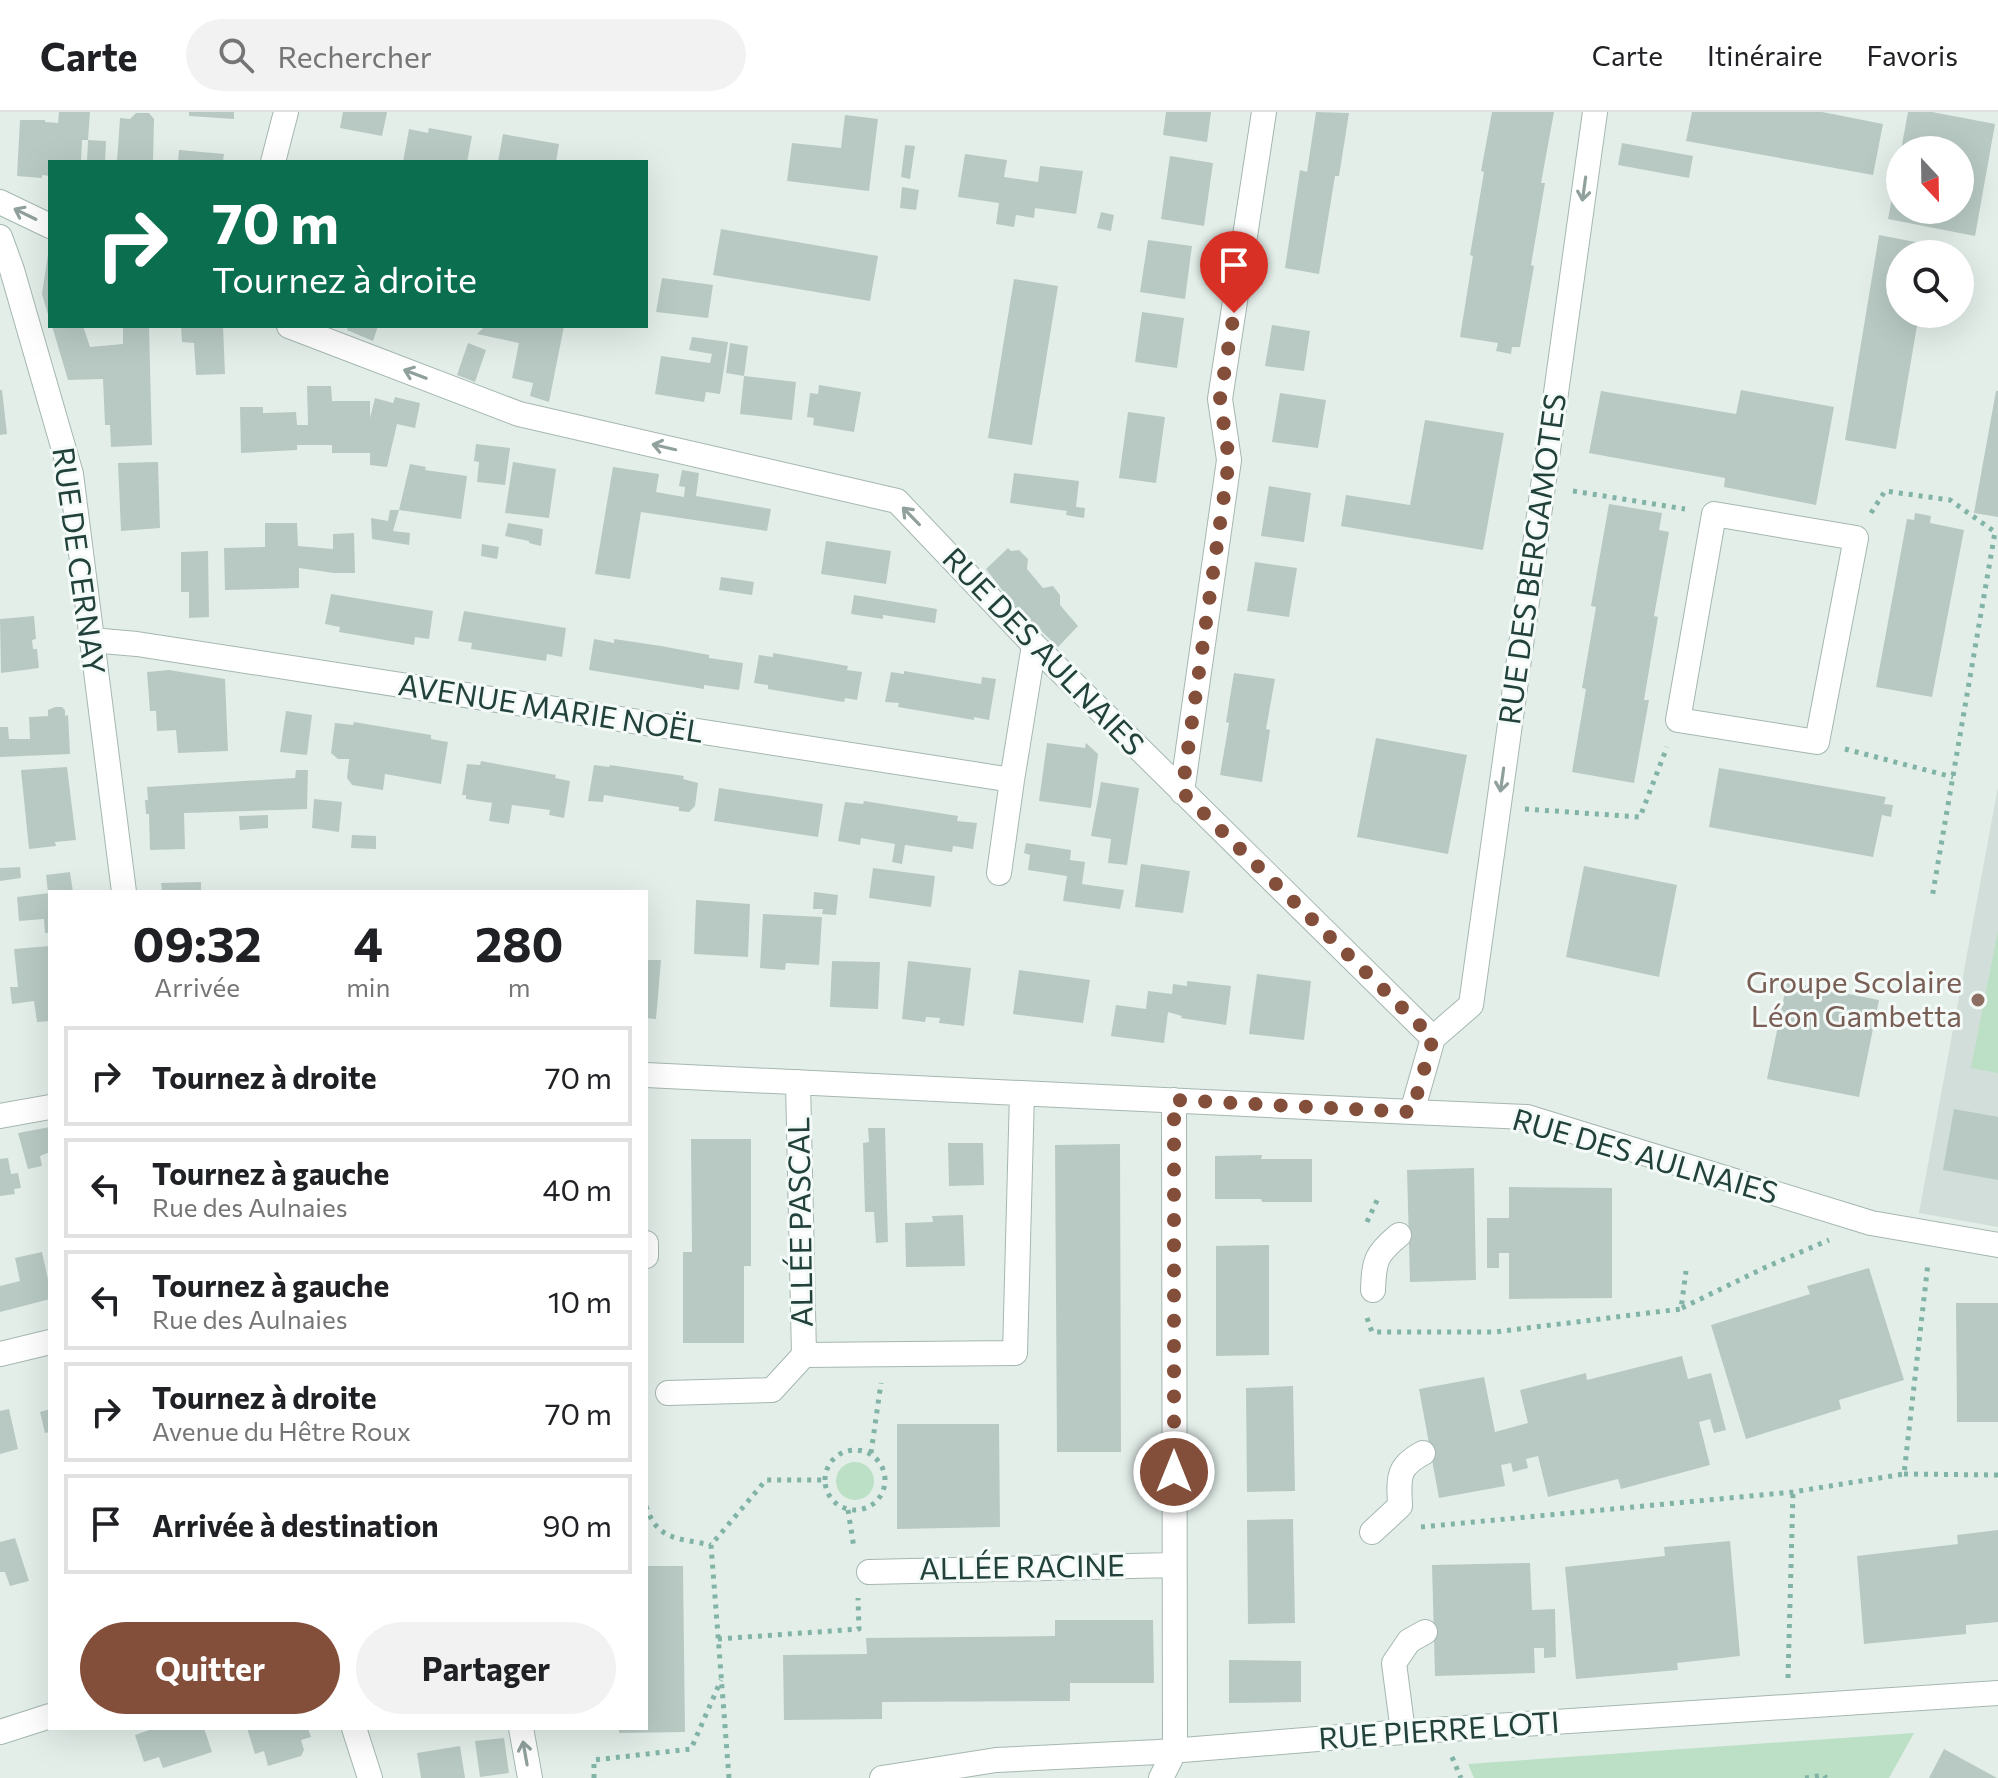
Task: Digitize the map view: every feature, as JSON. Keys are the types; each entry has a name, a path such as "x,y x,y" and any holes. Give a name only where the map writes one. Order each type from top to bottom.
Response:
{"street":[{"path":"274,160 286,112"},
{"path":"1182,792 1229,460 1220,399 1264,112"},
{"name":"RUE DES BERGAMOTES","path":"1433,1038 1471,1005 1595,112"},
{"path":"0,202 48,225"},
{"name":"RUE DE CERNAY","path":"0,237 71,474 124,890"},
{"name":"RUE DES AULNAIES","path":"294,328 519,414 897,501 1034,645 1433,1038"},
{"path":"1714,514 1856,538 1817,742 1678,720 1714,514"},
{"name":"AVENUE MARIE NOËL","path":"91,640 137,644 1012,780"},
{"path":"999,873 1034,645"},
{"path":"1412,1112 1433,1038"},
{"name":"RUE DES AULNAIES","path":"648,1075 1527,1117 1871,1223 1998,1245"},
{"name":"ALLÉE PASCAL","path":"668,1393 772,1390 804,1355 798,1082"},
{"path":"804,1355 1015,1353 1022,1093"},
{"path":"1161,1778 1175,1750 1174,1100"},
{"path":"0,1116 48,1107"},
{"path":"1373,1290 1374,1270 1381,1250 1399,1235"},
{"path":"0,1354 48,1342"},
{"path":"1372,1532 1400,1506 1399,1478 1410,1460 1423,1453"},
{"name":"ALLÉE RACINE","path":"863,1579 1174,1565"},
{"path":"1403,1732 1394,1663 1409,1641 1425,1632"},
{"name":"RUE PIERRE LOTI","path":"882,1778 996,1760 1998,1693"},
{"path":"0,1732 48,1717"},
{"path":"355,1730 370,1778"},
{"path":"521,1730 530,1778"}],"path":[{"path":"1543,486 1714,514"},
{"path":"1856,538 1885,491 1950,500 1995,532 1932,898"},
{"path":"1498,807 1640,817 1678,720"},
{"path":"1817,742 1953,777"},
{"path":"1372,1332 1495,1332 1681,1309 1766,1267 1871,1223"},
{"path":"1904,1474 1932,1233"},
{"path":"1681,1309 1686,1271"},
{"path":"871,1453 885,1354"},
{"path":"850,1449 871,1453 882,1466 885,1483 879,1498 865,1508 848,1510 831,1499 824,1480 831,1460 850,1449"},
{"path":"1372,1532 1793,1492 1904,1474 1998,1475"},
{"path":"729,1778 711,1545 766,1480 824,1480"},
{"path":"1788,1707 1793,1492"},
{"path":"648,1520 665,1535 711,1545"},
{"path":"718,1639 859,1629 863,1579"},
{"path":"594,1778 594,1760 691,1749 721,1679"},
{"path":"1805,1778 1824,1775 1826,1778"}],"shaded area":[{"name":"Groupe Scolaire Léon Gambetta","path":"1998,787 1998,1227 1919,1213"}],"green space":[{"path":"1998,931 1998,1073 1971,1068"},
{"path":"855,1462 869,1467 874,1481 869,1495 855,1500 841,1495 836,1481 841,1467"},
{"path":"1914,1733 1889,1778 1474,1778 1468,1764"}],"building":[{"path":"59,112 90,112 88,140 82,140 81,160 48,160 48,176 17,176 20,120 58,123"},
{"path":"189,112 234,112 234,119 189,116"},
{"path":"343,112 387,112 382,136 340,128"},
{"path":"1166,112 1211,112 1207,142 1163,135"},
{"path":"1316,112 1349,113 1319,274 1285,268 1300,170 1307,172"},
{"path":"1492,112 1554,112 1541,183 1545,183 1520,347 1512,347 1511,354 1496,351 1498,343 1460,337 1484,172 1481,171"},
{"path":"1692,112 1822,112 1883,124 1873,175 1686,141"},
{"path":"1908,112 1932,112 1995,124 1975,236 1914,224 1974,224 1974,136 1904,136"},
{"path":"136,113 149,113 154,119 153,160 117,160 120,118 130,119"},
{"path":"845,115 878,119 869,191 787,181 792,143 841,148"},
{"path":"429,128 472,136 467,160 403,160 409,129 428,133"},
{"path":"503,134 559,144 556,160 498,160"},
{"path":"88,140 106,141 105,160 87,160"},
{"path":"1622,143 1693,156 1689,178 1618,165"},
{"path":"905,145 915,146 910,179 901,177"},
{"path":"179,150 224,154 223,160 178,160"},
{"path":"965,154 1007,160 1004,177 1038,182 1040,166 1083,171 1076,214 1035,208 1034,218 1016,215 1014,227 996,224 999,203 958,197"},
{"path":"1170,156 1213,163 1204,226 1161,219"},
{"path":"902,187 919,190 916,210 900,208"},
{"path":"1101,212 1114,215 1111,231 1097,228"},
{"path":"721,229 878,256 870,301 713,275"},
{"path":"1879,235 1905,240 1886,240 1886,328 1917,328 1896,449 1845,440"},
{"path":"1148,240 1192,246 1185,299 1140,292"},
{"path":"48,254 48,315 42,294"},
{"path":"662,278 713,285 708,318 656,312"},
{"path":"1014,279 1058,286 1032,445 988,438"},
{"path":"1142,312 1184,318 1177,368 1135,362"},
{"path":"1272,325 1310,331 1304,371 1265,366"},
{"path":"53,328 84,328 90,347 123,344 123,328 149,328 152,445 111,447 110,425 105,425 103,379 68,380"},
{"path":"181,328 223,328 225,374 196,375 194,343 182,342"},
{"path":"348,328 377,328 373,341"},
{"path":"483,328 564,328 549,402 530,396 533,383 512,378 519,343 477,334"},
{"path":"692,337 728,342 720,394 706,392 704,402 655,394 661,356 710,363 712,354 689,350"},
{"path":"468,343 486,350 475,382 457,375"},
{"path":"730,343 748,346 744,376 726,373"},
{"path":"744,376 796,382 792,420 740,414"},
{"path":"819,385 861,392 854,432 813,425 814,418 807,417 810,393 818,394"},
{"path":"307,386 331,386 332,401 370,401 370,418 375,398 393,403 395,397 420,403 415,428 397,424 387,467 370,465 370,453 332,453 332,445 297,445 297,450 241,453 240,407 263,407 263,413 296,412 297,425 308,425"},
{"path":"0,390 7,434 0,435"},
{"path":"1741,390 1834,407 1816,505 1724,487 1725,478 1589,453 1601,391 1736,414"},
{"path":"1998,391 1998,517 1974,513"},
{"path":"1280,393 1326,400 1318,448 1272,442"},
{"path":"1128,412 1165,417 1156,483 1119,478"},
{"path":"1425,420 1504,433 1483,550 1341,526 1346,495 1410,505"},
{"path":"476,444 510,448 505,485 477,482 479,462 474,461"},
{"path":"158,462 160,528 121,531 118,463"},
{"path":"513,462 556,469 549,518 505,513"},
{"path":"410,464 426,467 425,470 467,476 461,519 399,510"},
{"path":"613,467 659,474 656,492 684,497 685,487 679,486 682,470 699,473 696,496 771,509 767,531 641,512 630,579 595,574"},
{"path":"1014,473 1079,481 1076,507 1085,508 1084,518 1066,515 1067,511 1010,503"},
{"path":"1269,486 1311,493 1304,542 1261,536"},
{"path":"1609,504 1662,513 1659,530 1669,532 1654,616 1658,617 1644,700 1649,700 1634,783 1572,772 1596,607 1591,606"},
{"path":"390,510 399,510 393,531 410,533 409,545 372,539 371,518 388,521"},
{"path":"1915,513 1931,516 1930,523 1964,530 1932,697 1876,687 1907,519 1914,520"},
{"path":"265,523 297,523 298,546 333,549 333,534 354,533 355,573 299,568 299,588 225,590 224,548 265,547"},
{"path":"508,523 543,529 541,546 505,536"},
{"path":"826,541 891,551 886,584 821,574"},
{"path":"482,544 499,547 497,559 481,556"},
{"path":"1008,548 1011,551 1019,550 1028,559 1027,569 1043,588 1053,586 1060,595 1060,605 1078,626 1058,647 1013,604 986,569"},
{"path":"208,551 209,617 189,618 189,592 181,592 181,552"},
{"path":"1255,562 1297,568 1289,617 1247,611"},
{"path":"721,577 754,582 752,595 719,590"},
{"path":"331,594 433,611 429,639 415,637 414,645 339,632 340,627 325,624"},
{"path":"854,595 937,609 935,623 883,615 883,619 851,614"},
{"path":"464,611 566,628 562,657 547,654 546,661 471,649 472,643 458,641"},
{"path":"34,616 36,639 32,640 33,649 37,649 39,668 1,673 0,619"},
{"path":"594,639 661,646 743,663 739,690 704,685 704,689 589,670"},
{"path":"773,653 848,666 847,670 862,672 857,700 845,698 844,702 768,689 768,685 754,683 759,655 773,657"},
{"path":"169,670 225,679 228,751 178,753 176,730 157,731 156,711 150,711 147,672"},
{"path":"904,671 981,684 982,677 996,679 989,720 898,707 899,703 885,702 891,672 904,674"},
{"path":"1234,673 1275,679 1266,729 1270,730 1262,782 1220,775"},
{"path":"62,707 65,716 68,715 70,754 0,757 0,727 8,727 9,739 30,739 29,717 48,716 48,710"},
{"path":"286,711 312,715 307,755 280,752"},
{"path":"354,722 431,735 431,739 448,742 441,784 385,774 383,790 352,785 347,778 349,759 338,759 331,753 335,723 353,725"},
{"path":"1376,738 1467,755 1448,854 1357,837"},
{"path":"1047,743 1085,748 1086,743 1098,754 1091,808 1039,801"},
{"path":"481,761 556,775 555,778 570,781 564,818 549,815 550,810 512,805 509,824 489,821 492,803 466,799 466,795 462,795 467,764 480,765"},
{"path":"594,765 684,776 683,779 698,783 695,806 689,812 679,811 679,807 604,795 603,802 588,801"},
{"path":"67,767 76,840 29,849 21,770"},
{"path":"1719,768 1886,797 1884,804 1893,805 1891,817 1882,815 1873,857 1709,827"},
{"path":"296,770 308,770 307,809 184,813 185,849 150,850 149,814 146,814 145,800 148,800 147,787 295,778"},
{"path":"1101,782 1139,788 1127,865 1108,863 1111,839 1091,836"},
{"path":"719,788 823,804 818,837 714,821"},
{"path":"314,799 342,802 339,832 312,828"},
{"path":"864,801 958,816 957,821 977,823 973,849 953,846 952,852 905,845 902,864 892,862 895,844 861,838 860,845 838,841 845,802 863,804"},
{"path":"268,815 268,828 240,830 239,816"},
{"path":"352,835 376,836 376,849 351,848"},
{"path":"1026,843 1071,850 1070,860 1085,862 1082,884 1124,890 1120,909 1063,901 1067,876 1028,870 1030,855 1024,853"},
{"path":"1141,864 1190,871 1183,913 1135,907"},
{"path":"1584,866 1677,885 1659,977 1566,957"},
{"path":"20,867 21,878 0,881 0,868"},
{"path":"873,868 935,876 931,907 869,898"},
{"path":"70,872 73,890 48,892 46,875"},
{"path":"201,882 201,890 162,890 161,883"},
{"path":"814,892 838,895 836,915 822,914 823,909 813,909"},
{"path":"48,893 48,933 45,933 44,919 19,921 17,897"},
{"path":"696,900 750,904 748,957 694,954"},
{"path":"763,914 822,917 819,965 786,963 785,970 760,968"},
{"path":"48,946 48,1021 37,1022 34,1001 12,1004 10,987 18,987 14,949"},
{"path":"648,960 661,960 656,1019 648,1018"},
{"path":"832,961 880,962 878,1009 830,1007"},
{"path":"908,961 971,968 964,1026 939,1023 940,1018 926,1017 925,1022 902,1019"},
{"path":"1019,970 1090,980 1083,1023 1013,1014"},
{"path":"1257,974 1311,981 1304,1040 1249,1034"},
{"path":"1187,981 1231,986 1226,1025 1181,1018 1168,1012 1164,1043 1111,1036 1116,1005 1146,1009 1148,991 1172,994 1173,984 1187,986"},
{"path":"1787,982 1879,1000 1859,1097 1767,1079"},
{"path":"1954,1109 1998,1117 1998,1180 1943,1170"},
{"path":"48,1127 48,1153 40,1156 42,1166 28,1169 18,1133"},
{"path":"868,1128 885,1128 888,1242 876,1243 874,1212 865,1212 863,1143 869,1142"},
{"path":"691,1139 751,1139 751,1266 744,1266 744,1343 683,1343 683,1252 692,1252"},
{"path":"948,1143 983,1143 984,1185 949,1186"},
{"path":"1120,1144 1121,1452 1057,1452 1055,1145"},
{"path":"1262,1155 1261,1159 1312,1159 1312,1202 1215,1199 1215,1156"},
{"path":"8,1158 11,1174 18,1173 21,1188 14,1189 15,1194 0,1196 0,1159"},
{"path":"1474,1168 1476,1280 1410,1282 1407,1170"},
{"path":"1509,1187 1612,1188 1612,1298 1509,1299 1509,1253 1499,1253 1499,1268 1487,1268 1487,1218 1509,1218"},
{"path":"963,1215 965,1266 906,1267 905,1223 933,1222 932,1216"},
{"path":"1269,1245 1269,1355 1216,1356 1216,1246"},
{"path":"42,1252 48,1280 48,1300 0,1312 0,1286 20,1281 15,1258"},
{"path":"1869,1268 1904,1380 1839,1400 1841,1409 1746,1439 1711,1325 1810,1294 1807,1286"},
{"path":"1956,1303 1998,1303 1998,1422 1957,1422"},
{"path":"1682,1356 1688,1379 1711,1373 1726,1430 1714,1433 1710,1419 1699,1422 1710,1465 1621,1489 1618,1479 1548,1497 1538,1456 1526,1459 1528,1468 1513,1472 1511,1463 1501,1465 1505,1486 1439,1498 1419,1389 1484,1377 1495,1432 1528,1423 1520,1390 1586,1373 1587,1380"},
{"path":"1293,1386 1295,1491 1247,1492 1246,1388"},
{"path":"9,1409 18,1449 0,1454 0,1411"},
{"path":"48,1410 48,1432 45,1433 40,1412"},
{"path":"897,1424 999,1424 1000,1527 897,1529"},
{"path":"1293,1519 1295,1623 1248,1624 1247,1520"},
{"path":"1998,1530 1998,1622 1966,1625 1966,1634 1864,1644 1857,1556 1958,1544 1957,1535"},
{"path":"15,1538 29,1581 10,1586 5,1572 0,1572 0,1542"},
{"path":"1730,1541 1740,1656 1677,1663 1678,1670 1576,1679 1565,1567 1665,1556 1664,1547"},
{"path":"1530,1563 1532,1610 1555,1609 1556,1657 1544,1658 1544,1648 1534,1648 1535,1673 1435,1676 1432,1565"},
{"path":"648,1566 683,1566 685,1732 619,1733 619,1730 648,1730"},
{"path":"1055,1620 1153,1620 1154,1683 1070,1683 1070,1701 882,1702 882,1719 784,1720 783,1655 867,1654 866,1638 1055,1636"},
{"path":"1229,1660 1301,1661 1301,1702 1229,1703"},
{"path":"149,1730 205,1730 212,1752 163,1768 159,1757 144,1762 135,1735"},
{"path":"248,1730 309,1730 311,1737 301,1740 304,1750 301,1756 268,1766 264,1751 255,1754"},
{"path":"504,1738 509,1773 480,1777 475,1741"},
{"path":"460,1746 465,1778 421,1778 417,1753"},
{"path":"1944,1749 1997,1778 1929,1778"}],"place":[{"name":"Groupe Scolaire Léon Gambetta","path":"1978,1000"}],"route":[{"path":"1174,1472 1174,1100 1412,1112 1433,1038 1182,792 1229,460 1220,399 1234,313"}]}
